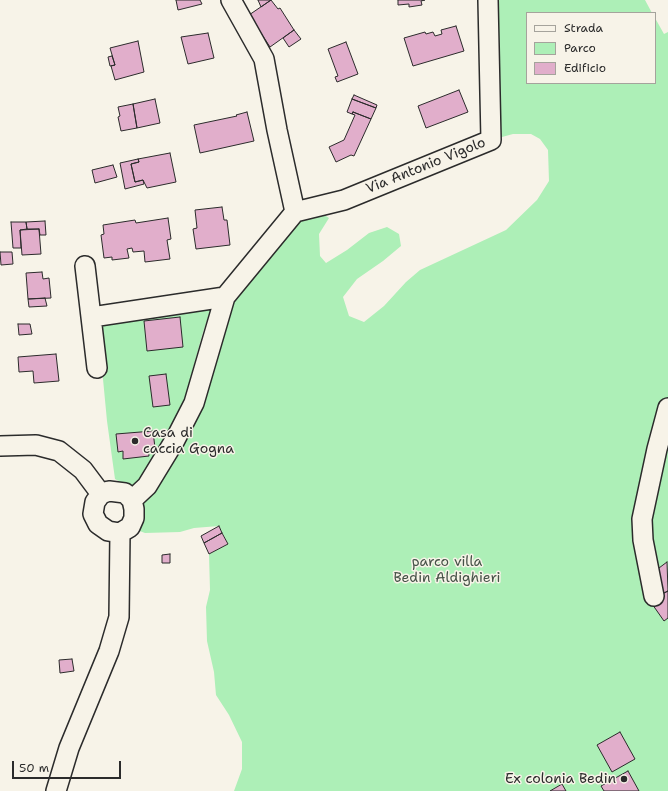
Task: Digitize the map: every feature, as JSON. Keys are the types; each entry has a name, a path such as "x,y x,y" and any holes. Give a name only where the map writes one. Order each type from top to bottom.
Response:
{"street":[{"path":"132,500 147,486 175,440 194,403 225,297 296,212 277,130 264,60 231,0"},
{"name":"Via Antonio Vigolo","path":"296,212 344,200 491,140 488,0"},
{"path":"85,266 97,368"},
{"path":"92,317 225,297"},
{"path":"654,596 643,540 642,519 657,449 668,408"},
{"path":"0,446 36,445 58,451 83,470 102,494"},
{"path":"109,491 117,491 125,493 132,500 134,518 130,527 120,533 108,531 98,524 93,514 95,502 102,494 109,491"},
{"path":"56,791 69,748 109,651 118,617 120,533"}],"green space":[{"name":"parco villa Bedin Aldighieri","path":"488,0 645,0 651,12 526,12 526,84 656,84 656,20 664,34 668,32 668,791 234,791 242,769 242,742 229,715 216,695 214,672 207,641 206,607 210,590 209,554 228,544 219,526 194,528 180,532 145,533 137,530 143,505 196,407 236,282 295,212 321,213 329,218 319,234 320,256 326,263 347,250 369,233 387,227 399,234 401,246 383,261 357,279 343,297 349,316 364,322 384,306 406,282 420,270 506,230 537,200 549,181 548,150 540,139 531,134 513,134 491,140"},
{"path":"213,303 203,332 183,405 139,487 126,485 115,479 107,421 97,316"}],"building":[{"path":"176,0 200,0 202,4 178,10"},
{"path":"258,0 271,0 261,7"},
{"path":"271,0 278,9 280,8 294,30 270,47 249,15"},
{"path":"398,0 425,0 421,1 422,5 409,7 409,4 398,5"},
{"path":"456,26 464,51 413,66 404,38 425,32 426,34 433,32 435,36 442,34 441,30"},
{"path":"294,30 301,39 289,47 283,38"},
{"path":"208,33 214,58 188,64 181,37"},
{"path":"138,41 144,72 115,80 111,66 115,65 110,48"},
{"path":"346,42 358,74 337,82 335,77 338,76 328,49"},
{"path":"112,56 115,65 110,66 108,57"},
{"path":"459,90 468,112 426,128 418,106"},
{"path":"354,95 377,105 376,108 352,99"},
{"path":"155,99 160,123 137,128 133,104"},
{"path":"352,99 376,108 371,119 353,112 352,114 347,112"},
{"path":"133,104 137,128 121,131 118,117 120,116 118,107"},
{"path":"247,112 254,141 200,153 194,125 237,116 236,115"},
{"path":"353,112 371,119 354,156 351,155 336,162 329,147 344,140 355,115 352,114"},
{"path":"170,153 176,182 147,188 143,180 135,182 131,164 139,162 138,159"},
{"path":"138,159 139,162 131,164 135,182 143,180 144,184 125,189 120,163"},
{"path":"113,165 117,177 95,183 92,170"},
{"path":"222,207 224,220 227,220 230,245 196,249 193,229 197,228 195,210"},
{"path":"168,218 171,239 167,240 170,259 145,262 144,251 133,252 132,248 127,249 129,258 112,260 112,257 104,258 101,235 104,234 103,225 135,220 136,223"},
{"path":"45,221 46,235 40,235 39,229 27,229 26,222"},
{"path":"11,222 26,222 27,229 20,230 21,248 13,248"},
{"path":"39,229 41,254 22,255 20,230"},
{"path":"0,252 12,252 13,264 1,265"},
{"path":"42,272 43,279 49,278 51,298 28,299 26,273"},
{"path":"45,298 47,306 29,307 28,299"},
{"path":"180,317 183,347 147,351 144,321"},
{"path":"18,324 30,324 32,334 19,335"},
{"path":"56,354 59,381 34,383 33,371 19,372 18,357"},
{"path":"166,374 170,405 153,407 149,376"},
{"name":"Casa di caccia Gogna","path":"153,431 155,448 148,449 149,456 123,459 123,451 118,452 116,434"},
{"path":"219,526 222,533 204,543 201,536"},
{"path":"222,533 228,544 209,554 204,543"},
{"path":"170,554 170,563 162,563 162,555"},
{"path":"667,562 668,591 664,593 651,574"},
{"path":"668,591 668,618 664,621 650,601 663,592"},
{"path":"72,659 74,671 60,673 59,660"},
{"path":"620,732 635,759 612,772 597,745"},
{"name":"Ex colonia Bedin","path":"628,771 639,791 604,791 601,786"},
{"path":"562,784 566,791 550,791"}],"place":[{"name":"Casa di caccia Gogna","path":"135,441"},
{"name":"Ex colonia Bedin","path":"624,779"}]}
